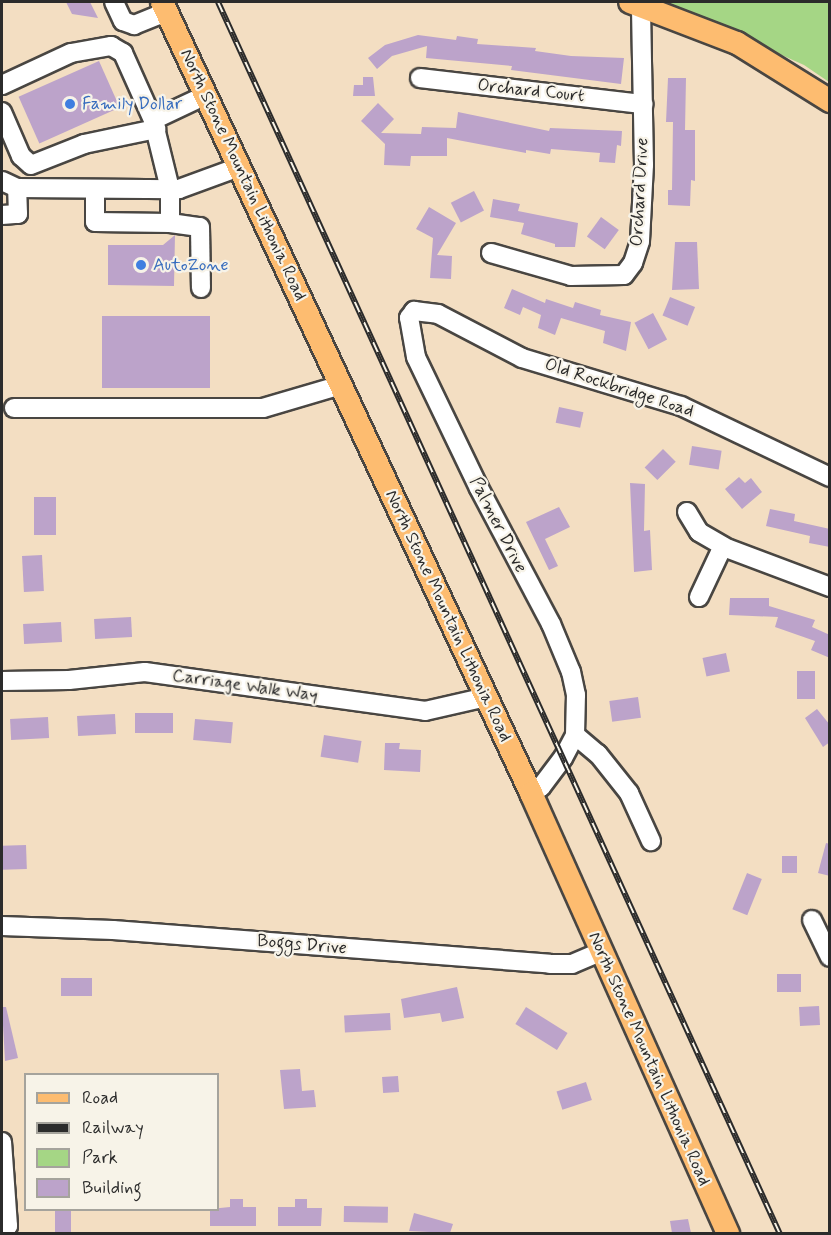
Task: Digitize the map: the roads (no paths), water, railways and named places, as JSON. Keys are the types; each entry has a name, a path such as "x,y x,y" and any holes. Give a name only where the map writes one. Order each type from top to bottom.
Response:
{"main road":[{"path":"635,3 737,44 830,101"},
{"name":"North Stone Mountain Lithonia Road","path":"164,7 531,793 600,952 728,1233"}],"street":[{"path":"114,2 123,21 134,25 164,7"},
{"name":"Orchard Drive","path":"491,253 571,276 624,275 633,263 640,241 643,104 635,3"},
{"path":"2,85 71,53 111,46 123,53 154,124 170,189 170,223"},
{"name":"Orchard Court","path":"420,78 643,104"},
{"path":"2,112 21,156 31,165 84,144 154,124 206,95"},
{"path":"2,215 18,214 9,184 95,189 170,189 193,186 239,167"},
{"path":"95,189 95,222 170,223 200,227 201,288"},
{"name":"Old Rockbridge Road","path":"409,318 414,311 423,310 438,314 522,358 681,406 830,477"},
{"name":"Palmer Drive","path":"409,318 416,357 479,488 551,624 571,672 576,695 575,735 563,758 541,787 531,793"},
{"path":"14,408 263,408 341,385"},
{"path":"687,512 699,532 723,546 830,587"},
{"path":"699,597 723,546"},
{"name":"Carriage Walk Way","path":"2,681 69,680 145,672 425,711 486,697"},
{"path":"575,735 598,754 629,793 651,841"},
{"path":"812,920 830,957"},
{"name":"Boggs Drive","path":"2,926 113,930 550,964 572,963 600,952"},
{"path":"2,1142 8,1189 8,1226 2,1226"}],"railway":[{"path":"218,2 780,1234"}],"place":[{"name":"Family Dollar","path":"70,104"},
{"name":"AutoZone","path":"141,265"}]}
